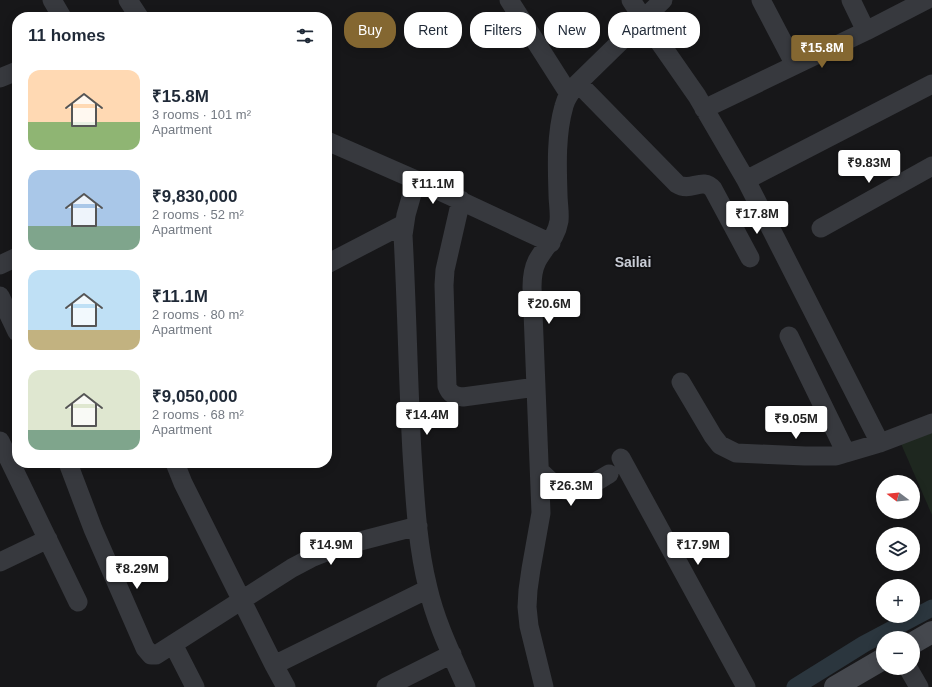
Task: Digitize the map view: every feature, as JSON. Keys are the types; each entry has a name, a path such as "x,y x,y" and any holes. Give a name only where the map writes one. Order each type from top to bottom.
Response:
{"main road":[{"path":"920,639 932,632"},
{"path":"835,687 876,663"}],"street":[{"path":"52,0 59,12"},
{"path":"128,0 136,12"},
{"path":"509,0 574,88 677,184 686,188 703,183 709,185 750,258"},
{"path":"631,0 639,12"},
{"path":"652,12 663,0"},
{"path":"761,0 795,65"},
{"path":"851,0 866,31"},
{"path":"704,109 866,31 926,0"},
{"path":"544,687 527,608 530,576 541,513 532,287 533,272 538,261 551,243 556,233 559,220 557,164 559,134 564,105 574,88 615,48"},
{"path":"663,48 696,96 746,180 880,443"},
{"path":"0,78 12,73"},
{"path":"746,180 932,84"},
{"path":"332,143 461,200 551,243"},
{"path":"821,228 932,166"},
{"path":"416,180 406,215 403,235 410,417 418,526 428,589 438,621 466,687"},
{"path":"461,200 445,270 444,285 447,386 450,393 455,396 463,397 536,387"},
{"path":"332,261 404,224"},
{"path":"0,265 12,259"},
{"path":"0,296 12,321"},
{"path":"790,336 846,453"},
{"path":"681,382 713,436 720,445 736,453 821,457 836,456 880,443 932,423"},
{"path":"0,441 12,466"},
{"path":"621,458 746,687"},
{"path":"13,468 78,602"},
{"path":"70,468 93,529 147,653 151,655 156,655 292,568 325,551 418,526"},
{"path":"177,468 183,483 286,687"},
{"path":"540,471 556,486 563,490 571,491 578,491 609,474"},
{"path":"0,562 48,539"},
{"path":"274,665 428,589"},
{"path":"173,644 195,687"},
{"path":"386,687 452,654"},
{"path":"912,675 919,687"}],"shaded area":[{"path":"932,424 932,515 920,487 920,475 915,475 899,439"}],"waterway":[{"path":"795,687 864,644 932,608"}],"district":[{"name":"Sailai","path":"633,262"}]}
